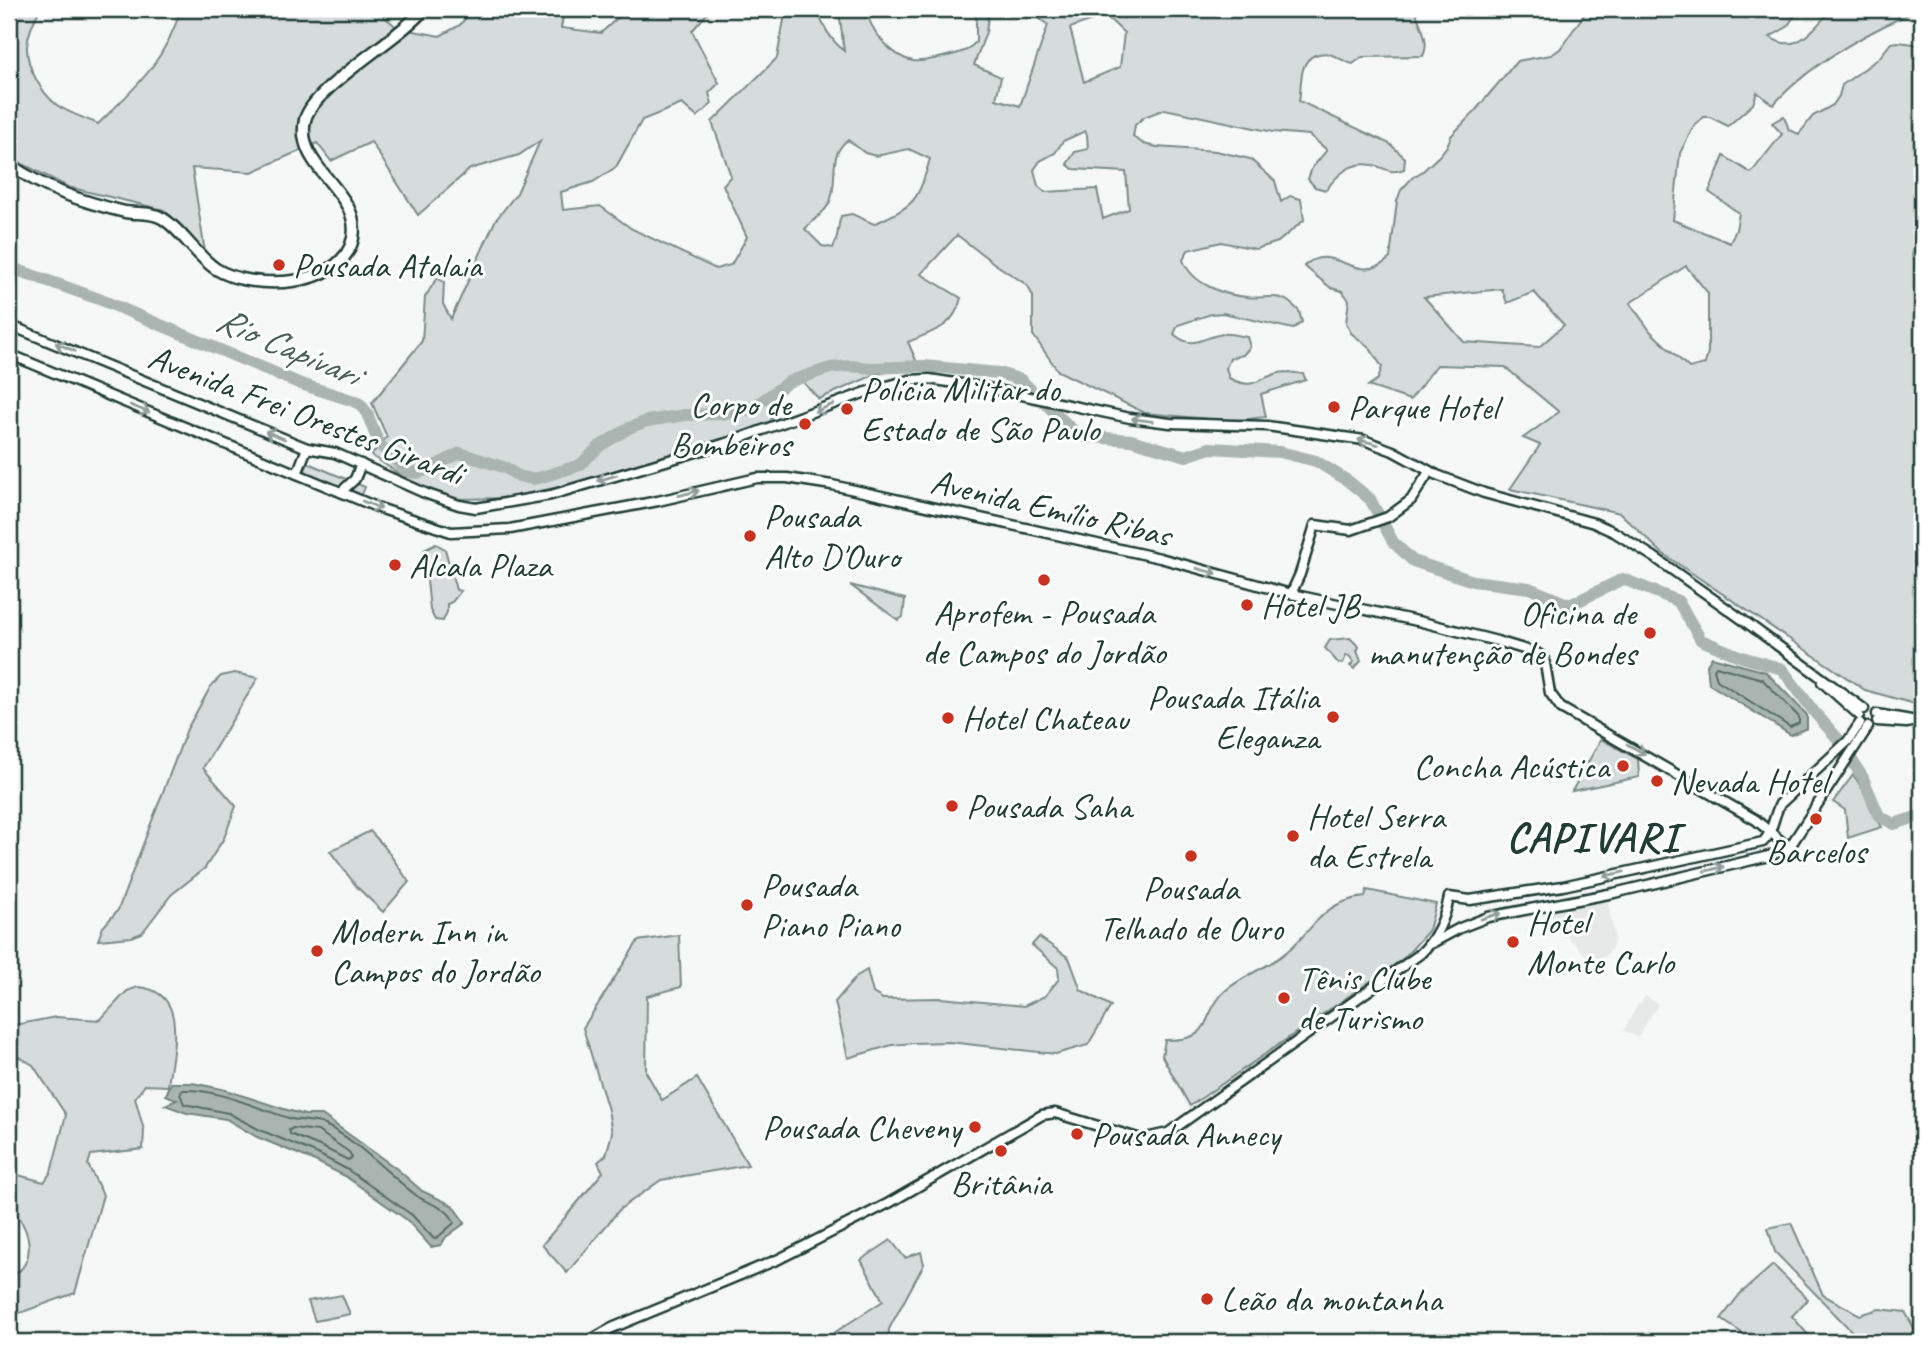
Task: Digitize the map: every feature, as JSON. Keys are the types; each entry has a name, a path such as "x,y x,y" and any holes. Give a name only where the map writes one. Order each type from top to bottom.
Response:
{"main road":[{"path":"9,164 65,195 125,212 162,218 204,261 231,276 253,281 277,282 320,275 340,264 351,247 354,224 343,199 312,160 306,146 305,120 318,99 424,9"}],"street":[{"name":"Avenida Frei Orestes Girardi","path":"9,326 307,448 335,453 437,498 476,508 551,495 710,449 869,391 909,380 929,379 974,386 1130,418 1170,423 1267,426 1364,440 1393,450 1429,472 1484,493 1585,520 1614,532 1654,557 1808,667 1863,718 1872,708 1877,718"},
{"name":"Avenida Emílio Ribas","path":"9,354 341,492 450,532 510,529 757,478 787,478 832,485 1160,558 1291,594 1497,641 1537,653 1544,658 1550,693 1561,708 1658,762 1774,834"},
{"path":"297,474 307,448"},
{"path":"341,492 355,479 361,464"},
{"path":"1291,594 1315,525 1351,530 1388,517 1412,500 1429,472"},
{"path":"1789,848 1774,834 1773,817 1780,804 1848,741 1863,718"},
{"path":"1863,718 1906,723 1918,721"},
{"path":"587,1342 612,1328 779,1259 889,1203 1042,1115 1055,1113 1141,1139 1160,1136 1179,1126 1401,970 1430,945 1460,928 1497,914 1614,893 1769,856 1789,848 1854,750 1863,718"},
{"path":"1774,834 1789,838 1798,836"},
{"path":"1430,945 1449,899 1470,900 1563,886 1763,842 1774,834"},
{"path":"1445,914 1460,928"}],"shaded area":[{"path":"9,9 40,9 27,46 29,62 36,78 45,94 57,105 98,124 148,73 166,44 181,9 375,9 398,28 440,36 460,25 473,9 599,9 594,13 564,11 561,28 601,33 627,9 711,9 692,31 719,83 709,93 712,104 697,117 682,104 642,120 616,167 593,182 561,192 563,210 600,206 632,229 716,269 731,265 747,237 723,185 731,176 712,122 777,58 786,9 817,9 828,32 844,51 840,18 846,9 867,9 868,17 882,41 897,54 918,61 967,50 976,42 976,9 989,9 986,32 974,65 1001,77 996,99 1020,106 1048,25 1029,9 1415,9 1426,44 1423,56 1362,57 1353,64 1326,53 1310,58 1303,68 1299,101 1390,144 1405,158 1404,169 1399,171 1358,165 1340,174 1326,190 1315,187 1308,179 1312,168 1327,150 1309,135 1273,132 1165,109 1144,117 1135,125 1133,137 1144,144 1216,151 1250,159 1275,181 1281,202 1290,196 1301,199 1304,220 1278,242 1256,249 1221,242 1188,250 1183,260 1193,276 1209,287 1238,296 1281,298 1299,311 1302,322 1293,329 1223,313 1211,314 1178,325 1174,334 1187,342 1198,342 1223,334 1247,337 1250,347 1243,355 1230,358 1226,368 1229,378 1237,382 1255,383 1282,372 1303,374 1306,380 1261,394 1266,417 1230,421 1145,413 1058,371 1033,335 1033,296 1027,285 957,235 921,274 961,298 953,316 942,327 908,342 918,365 874,375 819,399 802,381 793,384 775,398 771,422 641,469 508,498 457,499 414,484 371,455 387,437 372,403 422,341 425,297 437,278 444,282 443,304 451,319 495,221 517,193 540,141 519,155 470,169 418,215 371,142 331,161 317,143 252,172 192,168 205,252 164,210 68,187 15,160 9,153","holes":["1105,15 1124,33 1120,67 1084,82 1070,28","1085,131 1087,135 1088,149 1075,152 1067,164 1073,169 1126,172 1129,209 1103,219 1097,189 1045,192 1038,186 1034,170 1040,161 1055,153 1063,141","848,140 865,153 876,156 909,149 930,159 922,185 913,201 899,212 874,224 852,214 841,216 833,248 822,246 805,229 829,204 834,186 835,161 841,146"]},
{"path":"1588,9 1799,9 1787,27 1770,37 1789,43 1797,42 1812,31 1832,9 1919,9 1841,50 1805,75 1773,105 1757,92 1753,104 1728,126 1710,117 1704,117 1695,124 1680,153 1673,220 1730,243 1739,213 1709,192 1724,156 1751,173 1782,134 1772,123 1784,116 1789,130 1799,134 1813,116 1833,105 1842,85 1879,58 1891,43 1922,45 1922,225 1912,256 1922,270 1922,706 1865,690 1662,553 1620,513 1510,489 1540,445 1523,438 1559,412 1505,367 1437,365 1410,400 1368,386 1378,379 1382,367 1369,347 1351,333 1346,323 1349,300 1342,291 1331,288 1304,266 1315,259 1325,258 1367,269 1390,258 1397,201 1401,190 1440,155 1451,136 1517,61 1551,55 1560,49","holes":["1686,266 1708,293 1708,352 1705,364 1689,368 1651,332 1630,303","1502,289 1507,303 1534,292 1564,325 1539,347 1464,342 1424,297"]},
{"path":"308,463 365,487 361,497 304,473"},
{"path":"436,544 445,549 456,590 461,591 447,604 443,621 435,620 430,610 424,550"},
{"path":"850,585 905,599 903,617 898,620"},
{"path":"1350,638 1359,647 1357,651 1361,661 1354,669 1350,666 1354,662 1349,656 1346,656 1343,663 1338,663 1325,648 1330,640"},
{"path":"235,673 258,678 203,768 236,806 224,838 205,868 171,895 142,933 132,937 98,940 103,927 118,910 187,729 211,686 221,676"},
{"path":"1601,739 1638,759 1639,777 1572,791"},
{"path":"1853,775 1882,827 1848,838 1845,810 1833,802"},
{"path":"370,831 409,882 383,912 357,887 330,851"},
{"name":"Tênis Clube de Turismo","path":"1367,890 1436,904 1429,930 1404,958 1190,1106 1162,1056 1165,1040 1181,1039 1200,1032 1217,1000 1225,991 1280,957 1326,912 1349,900 1365,897"},
{"path":"1607,897 1615,939 1612,948 1604,957 1595,960 1588,958 1569,938 1548,927 1549,907"},
{"path":"679,935 681,987 647,996 646,1072 662,1100 697,1078 748,1165 661,1180 620,1209 567,1273 542,1245 603,1172 598,1162 606,1155 612,1133 608,1110 583,1028 638,941"},
{"path":"1039,937 1069,958 1081,990 1111,1006 1088,1045 1056,1054 949,1042 914,1043 892,1045 848,1058 835,1002 857,976 867,970 873,993 883,999 941,998 1024,1006 1045,996 1059,979 1058,968 1032,945"},
{"path":"138,987 154,991 165,999 174,1025 168,1086 145,1085 135,1098 144,1130 143,1149 91,1155 88,1165 103,1195 75,1293 17,1314 9,1311 9,1277 24,1265 29,1247 25,1228 14,1213 9,1214 9,1200 18,1175 44,1182 51,1172 66,1115 33,1065 9,1051 9,1026 56,1017 100,1020 127,991"},
{"path":"1645,996 1658,1004 1637,1038 1624,1030"},
{"path":"1791,1223 1823,1295 1860,1315 1879,1309 1905,1312 1922,1342 1862,1342 1775,1252 1768,1228"},
{"path":"891,1240 905,1258 921,1252 924,1264 889,1329 888,1342 820,1342 883,1301 861,1260"},
{"path":"1773,1265 1808,1299 1792,1316 1814,1342 1742,1342 1742,1333 1721,1319 1740,1294"},
{"path":"342,1295 350,1314 315,1321 308,1301"}],"water":[{"path":"1712,657 1766,672 1807,715 1807,728 1791,735 1709,684 1707,665"},
{"path":"171,1083 192,1083 222,1089 305,1115 322,1115 397,1169 422,1191 452,1205 465,1223 446,1237 441,1245 431,1247 407,1220 345,1176 257,1137 226,1119 187,1113 165,1105 177,1100 166,1095"}],"waterway":[{"name":"Rio Capivari","path":"9,267 99,299 301,384 360,404 367,413 379,444 406,471 417,473 460,453 506,468 518,476 532,479 542,477 580,465 600,446 629,428 647,421 685,415 727,414 751,409 788,382 830,368 850,366 924,366 999,373 1021,380 1079,436 1131,440 1186,456 1210,448 1280,452 1316,461 1370,499 1393,542 1413,561 1473,581 1529,588 1570,605 1623,579 1678,601 1701,640 1739,656 1782,669 1839,740 1863,778 1879,816 1894,824 1922,815"}],"place":[{"name":"Pousada Atalaia","path":"279,265"},
{"name":"Parque Hotel","path":"1334,407"},
{"name":"Polícia Militar do Estado de São Paulo","path":"847,409"},
{"name":"Corpo de Bombeiros","path":"805,424"},
{"name":"Pousada Alto D'Ouro","path":"750,536"},
{"name":"Alcala Plaza","path":"395,565"},
{"name":"Aprofem - Pousada de Campos do Jordão","path":"1044,580"},
{"name":"Hotel JB","path":"1247,605"},
{"name":"Oficina de manutenção de Bondes","path":"1650,633"},
{"name":"Pousada Itália Eleganza","path":"1333,717"},
{"name":"Hotel Chateau","path":"948,718"},
{"name":"Concha Acústica","path":"1623,766"},
{"name":"Nevada Hotel","path":"1657,781"},
{"name":"Pousada Saha","path":"952,806"},
{"name":"Barcelos","path":"1816,819"},
{"name":"Hotel Serra da Estrela","path":"1293,836"},
{"name":"Pousada Telhado de Ouro","path":"1191,856"},
{"name":"Pousada Piano Piano","path":"747,905"},
{"name":"Hotel Monte Carlo","path":"1513,942"},
{"name":"Modern Inn in Campos do Jordão","path":"317,951"},
{"name":"Tênis Clube de Turismo","path":"1284,998"},
{"name":"Pousada Cheveny","path":"975,1127"},
{"name":"Pousada Annecy","path":"1077,1134"},
{"name":"Britânia","path":"1001,1151"},
{"name":"Leão da montanha","path":"1207,1299"}],"district":[{"name":"CAPIVARI","path":"1593,837"}]}
